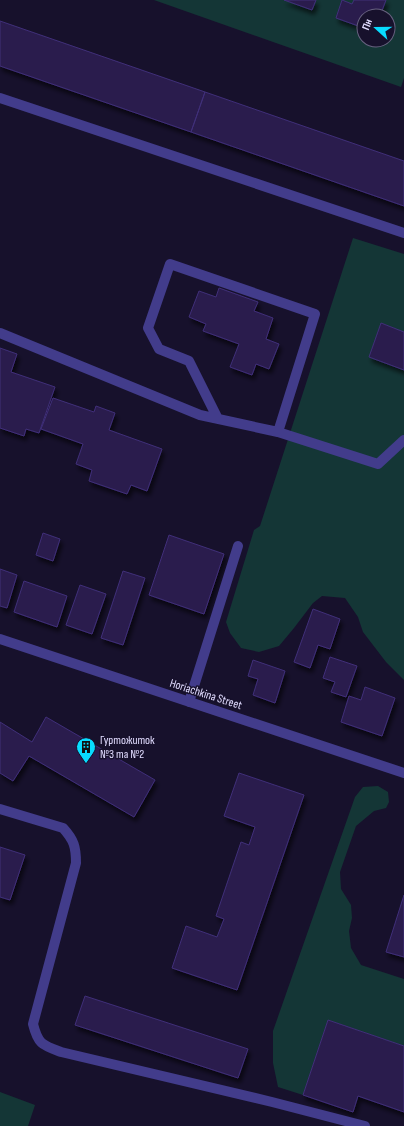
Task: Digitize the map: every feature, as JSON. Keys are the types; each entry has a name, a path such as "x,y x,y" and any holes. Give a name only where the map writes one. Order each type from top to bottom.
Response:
{"street":[{"path":"0,98 404,233"},
{"path":"218,419 189,361 159,349 148,328 170,264 315,314 278,432"},
{"path":"0,333 200,415 278,432 378,464 404,440"},
{"path":"189,702 238,546"},
{"name":"Horiachkina Street","path":"0,639 404,773"},
{"path":"0,809 63,828 74,843 76,851 76,863 33,1024 36,1036 43,1046 61,1052 272,1102 364,1126"}],"green space":[{"path":"154,0 404,0 404,78 401,87"},
{"path":"353,238 404,254 404,680 386,662 363,632 358,617 345,598 322,596 313,603 279,646 259,652 241,648 230,633 226,622 254,530 260,526"},
{"path":"378,786 388,792 389,802 386,808 374,811 356,826 340,872 341,889 351,905 352,918 349,931 351,948 361,965 404,979 404,1046 328,1020 303,1095 278,1087 273,1063 273,1031 355,797 363,787"},
{"path":"0,1092 35,1105 28,1126 0,1126"}],"building":[{"path":"284,0 316,0 312,10"},
{"path":"342,0 352,4 354,0 386,0 383,8 356,8 356,25 336,18"},
{"path":"0,21 205,92 191,132 0,66"},
{"path":"205,92 404,161 404,206 191,132"},
{"path":"219,288 258,302 254,311 273,318 266,339 279,344 269,369 256,364 252,375 230,367 239,344 203,331 206,324 189,317 199,291 216,297"},
{"path":"381,323 404,332 404,370 369,357"},
{"path":"0,348 17,354 11,372 55,387 39,433 26,429 24,436 0,428"},
{"path":"53,398 94,412 96,406 115,413 109,430 162,449 147,491 131,485 127,494 89,481 92,470 76,464 83,444 41,429"},
{"path":"43,533 60,539 53,561 36,555"},
{"path":"169,535 224,554 204,614 149,595"},
{"path":"0,569 17,575 7,608 0,606"},
{"path":"123,571 145,578 123,645 101,638"},
{"path":"24,581 67,596 57,627 14,612"},
{"path":"80,585 106,594 92,634 66,625"},
{"path":"313,609 340,619 330,649 318,645 310,668 294,662"},
{"path":"330,657 357,666 346,697 331,692 335,682 323,678"},
{"path":"253,660 285,671 275,703 253,695 258,679 248,676"},
{"path":"365,687 395,698 382,736 341,722 349,696 361,700"},
{"name":"Гуртожиток №3 та №2","path":"46,717 155,780 134,817 29,756 13,781 0,773 0,722 32,742"},
{"path":"239,773 304,795 237,990 172,968 186,926 217,937 224,919 216,916 241,842 249,845 255,827 224,816"},
{"path":"0,847 25,855 10,900 0,897"},
{"path":"404,895 404,957 386,952"},
{"path":"85,996 248,1049 238,1078 75,1025"},
{"path":"328,1020 404,1046 404,1112 358,1096 353,1112 303,1095"}],"place":[{"name":"Гуртожиток №3 та №2","path":"86,764"}]}
